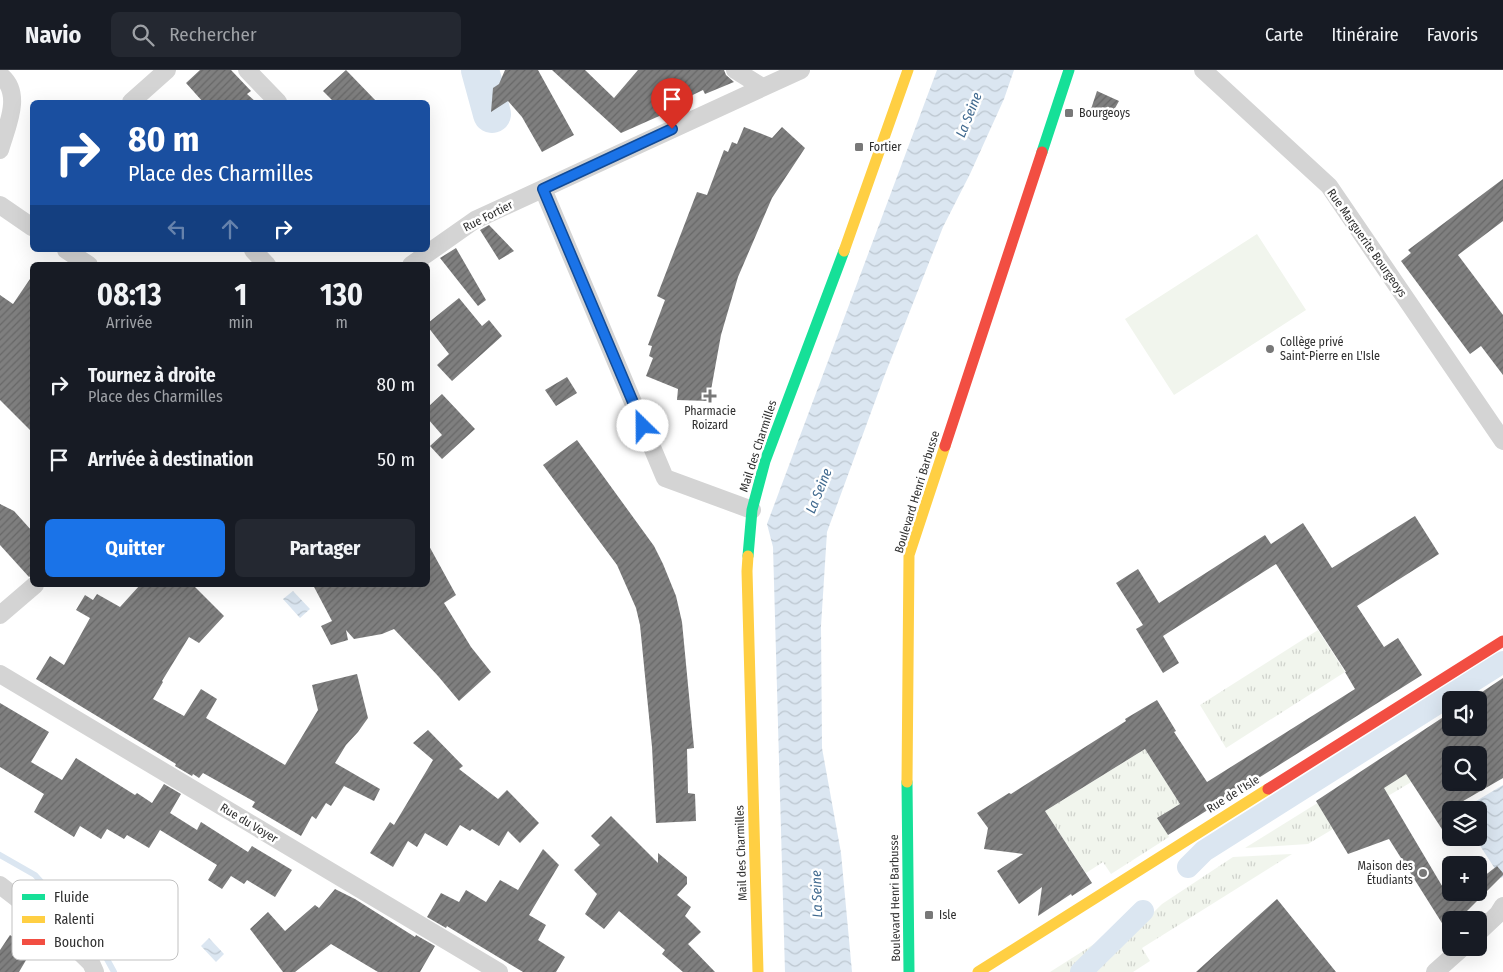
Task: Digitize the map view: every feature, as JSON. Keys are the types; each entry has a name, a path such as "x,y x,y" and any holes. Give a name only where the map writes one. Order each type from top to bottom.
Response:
{"main road":[{"name":"Mail des Charmilles","path":"758,972 747,571 752,510 765,461 855,220 908,70"},
{"name":"Boulevard Henri Barbusse","path":"909,972 907,831 909,555 1069,70"},
{"name":"Rue de l'Isle","path":"978,972 1503,640"}],"street":[{"path":"0,150 12,112 12,98 8,85 0,76 3,70"},
{"path":"133,100 166,70"},
{"path":"247,70 276,100"},
{"path":"735,70 762,87"},
{"name":"Rue Fortier","path":"430,249 475,220 801,70"},
{"name":"Rue Marguerite Bourgeoys","path":"1205,71 1329,186 1503,441"},
{"path":"543,189 665,478 752,510"},
{"path":"0,205 30,226"},
{"path":"69,252 84,262"},
{"path":"255,252 264,262"},
{"path":"0,615 33,587"},
{"name":"Rue du Voyer","path":"0,674 499,972"},
{"path":"0,884 12,894"},
{"path":"1487,925 1501,914"},
{"path":"1435,972 1453,956"},
{"path":"88,960 95,972"}],"green space":[{"path":"1257,234 1306,310 1174,395 1125,319"},
{"path":"1318,630 1345,672 1226,748 1200,705"},
{"path":"1406,748 1423,775 1308,844 1245,848"},
{"path":"1145,749 1180,804 1158,818 1169,837 1111,874 1103,862 1086,873 1045,811"},
{"path":"1292,854 1142,948 1150,961 1133,972 1093,972 1162,904 1233,857"},
{"path":"1113,932 1071,972 1050,972"}],"water":[{"name":"La Seine","path":"937,70 1014,70 1004,99 970,174 943,227 884,377 827,532 821,626 822,748 841,853 852,972 785,972 773,547 767,524"},
{"path":"293,591 310,609 300,618 283,599"},
{"path":"1503,785 1503,877 1501,878 1480,846 1487,846 1487,801 1476,801"},
{"path":"209,938 224,954 216,962 201,946"}],"building":[{"path":"200,70 231,70 251,91 247,94 254,100 201,100 186,83"},
{"path":"346,70 375,100 332,100 323,91"},
{"path":"505,70 538,70 574,135 542,152 522,117 508,101 491,112 493,88 499,84"},
{"path":"552,70 585,70 614,98 638,70 724,70 726,75 734,82 705,94 703,90 674,104 675,109 621,133"},
{"path":"1097,91 1119,101 1109,119 1091,109"},
{"path":"744,127 772,138 782,127 805,148 772,198 738,277 721,335 709,401 677,400 678,389 646,376 653,358 649,356 652,346 648,345 665,300 657,296 697,192 707,195 724,150 728,152 732,142 737,144"},
{"path":"1503,179 1503,221 1458,255 1503,315 1503,375 1481,346 1470,354 1401,261 1411,253 1408,250"},
{"path":"489,225 514,251 499,260 480,230"},
{"path":"456,248 486,300 478,306 440,258"},
{"path":"30,279 30,430 0,400 0,295 13,304"},
{"path":"459,298 482,326 489,320 502,336 452,381 437,365 449,354 430,330 430,321"},
{"path":"567,377 577,393 556,406 545,390"},
{"path":"442,394 475,429 442,459 430,446 442,435 430,421 430,405"},
{"path":"577,440 654,546 676,596 682,622 694,748 687,749 688,793 695,794 696,821 656,823 652,747 640,625 636,608 617,565 543,465"},
{"path":"0,504 14,511 30,529 30,576 29,577 0,545"},
{"path":"1415,516 1439,554 1357,606 1384,647 1398,638 1422,675 1168,835 1157,818 1180,804 1145,749 1045,811 1092,883 1072,896 1071,894 1038,916 1042,887 1019,904 997,871 1023,854 984,849 988,828 977,813 1009,793 1011,794 1157,700 1176,731 1174,732 1207,782 1355,689 1276,564 1163,636 1179,663 1163,673 1136,629 1143,625 1116,583 1138,569 1159,603 1265,535 1271,544 1303,523 1332,568"},
{"path":"430,548 456,595 444,603 471,647 491,672 459,701 394,629 382,634 354,639 346,630 348,640 331,645 321,626 332,621 314,587 430,587"},
{"path":"138,587 195,587 224,616 199,643 189,637 153,699 184,716 201,689 217,699 206,718 285,765 318,710 312,685 357,674 368,718 346,745 335,763 380,789 374,801 344,786 331,806 326,803 316,819 312,816 301,836 252,807 255,802 203,773 199,778 193,774 192,776 175,766 176,764 36,679 50,656 64,665 90,618 76,610 85,595 93,600 97,594 120,607"},
{"path":"1503,678 1503,778 1487,787 1487,746 1442,746 1442,791 1480,791 1463,801 1442,801 1442,829 1406,774 1384,788 1442,886 1442,901 1477,901 1467,911 1442,911 1442,923 1389,839 1348,854 1316,801 1442,718 1442,736 1487,736 1487,691 1484,691"},
{"path":"0,703 49,732 31,762 62,780 76,758 135,795 137,793 152,803 164,784 181,794 170,813 197,830 201,822 248,852 252,846 292,870 275,897 247,880 244,884 231,876 222,889 208,880 217,865 160,830 149,848 127,835 124,839 107,829 101,839 80,826 74,837 34,812 44,794 0,767"},
{"path":"428,730 463,766 459,769 498,799 507,790 539,823 520,843 508,831 499,846 472,829 470,831 460,825 447,846 425,833 417,847 408,841 393,867 370,853 390,822 394,825 433,760 413,743"},
{"path":"611,816 658,863 658,853 687,877 687,884 677,895 691,907 685,916 701,932 688,944 715,972 683,972 662,954 665,950 619,911 604,929 585,914 597,894 574,870 600,845 591,836"},
{"path":"543,849 559,865 529,915 546,925 538,940 565,957 556,972 523,972 447,926 446,928 427,917 441,893 459,902 466,890 486,902 500,880 518,890"},
{"path":"1497,866 1503,875 1487,891 1487,874"},
{"path":"335,889 355,899 415,937 416,935 435,946 420,972 378,972 331,944 295,972 283,972 250,929 268,912 285,931 315,905 319,908"},
{"path":"1277,899 1336,972 1196,972 1248,925"},
{"path":"10,935 12,936 12,960 26,960 19,972 0,972 0,950"}],"waterway":[{"path":"480,70 492,114"},
{"path":"1188,867 1204,851 1503,662"},
{"path":"0,855 35,875 39,880"},
{"path":"1081,972 1143,911"},
{"path":"107,960 114,972"}],"traffic: fast":[{"path":"1042,152 1069,70"},
{"path":"748,556 752,510 765,461 844,251"},
{"path":"907,782 909,972"}],"traffic: slow":[{"path":"844,251 908,70"},
{"path":"907,782 909,555 945,446"},
{"path":"748,556 758,972"},
{"path":"978,972 1268,789"}],"traffic: jam":[{"path":"945,446 1042,152"},
{"path":"1268,789 1503,641"}],"place":[{"name":"Bourgeoys","path":"1069,113"},
{"name":"Fortier","path":"859,147"},
{"name":"Collège privé Saint-Pierre en L'Isle","path":"1270,349"},
{"name":"Pharmacie Roizard","path":"710,396"},
{"name":"Maison des Étudiants","path":"1423,873"},
{"name":"Isle","path":"929,915"}],"route":[{"path":"643,426 543,189 672,129"}]}
